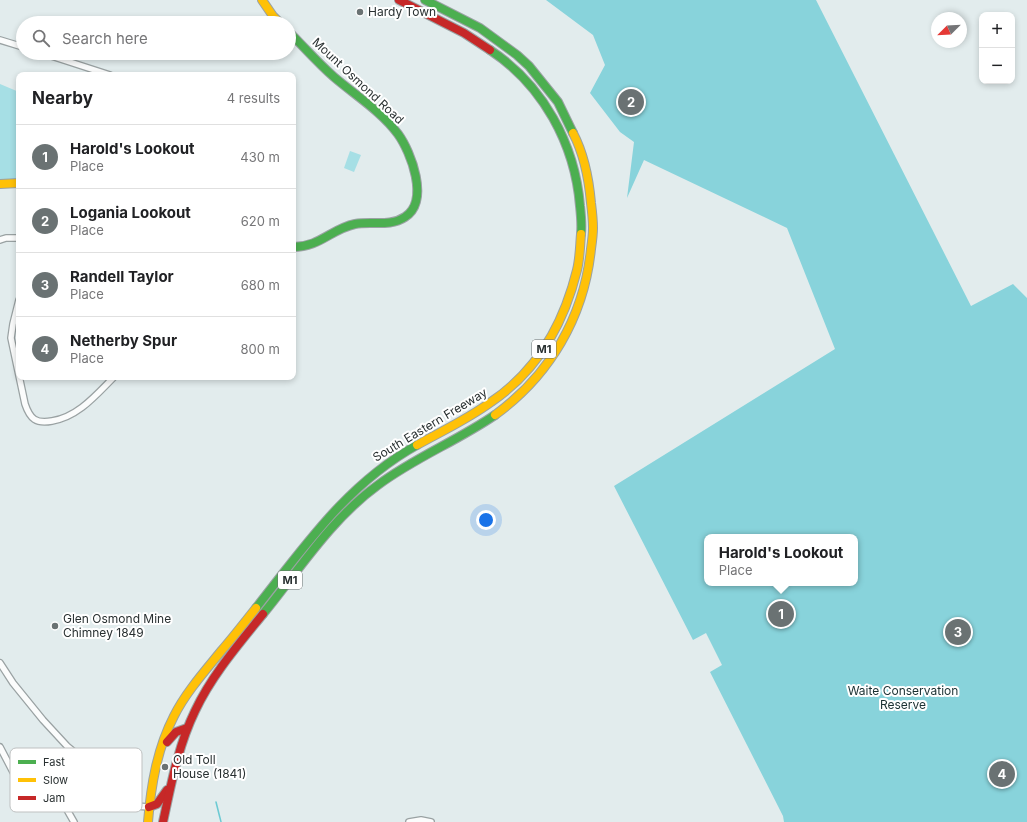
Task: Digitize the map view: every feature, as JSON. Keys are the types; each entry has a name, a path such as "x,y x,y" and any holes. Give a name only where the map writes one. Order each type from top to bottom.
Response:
{"main road":[{"path":"262,0 273,16"},
{"name":"South Eastern Freeway","path":"157,761 167,733 178,709 205,671 333,512 351,493 392,460 482,409 521,378 538,358 552,336 564,315 572,291 582,241 581,203 574,166 554,119 524,78 500,56 464,32 399,0"},
{"name":"South Eastern Freeway","path":"187,728 211,682 322,541 356,502 397,470 508,406 544,370 571,327 584,295 592,254 594,228 593,203 589,178 582,154 564,113 547,86 512,50 491,34 425,0"},
{"name":"Mount Osmond Road","path":"296,39 333,76 395,130 405,146 412,163 416,175 418,192 416,204 413,209 410,213 399,220 386,223 360,223 346,226 313,244 296,247"},
{"path":"0,184 16,183"},
{"path":"157,761 174,732 181,728 187,728"},
{"name":"M1","path":"162,822 187,728"},
{"name":"M1","path":"148,822 152,778 157,761"},
{"path":"149,807 156,804 162,798 171,785"},
{"path":"149,807 155,810 162,822"}],"street":[{"path":"0,40 16,45"},
{"path":"64,60 101,72"},
{"path":"0,240 6,238 16,238"},
{"path":"16,312 11,338 16,362"},
{"path":"20,380 28,413 33,419 39,422 65,418 82,407 111,380"},
{"path":"0,663 13,683 43,720 69,748"},
{"path":"0,747 2,756 10,770"},
{"path":"142,806 149,807"},
{"path":"68,812 74,822"},
{"path":"409,822 421,820 431,822"}],"shaded area":[{"path":"0,84 16,91 16,179 0,181"},
{"path":"350,151 361,155 354,172 344,168"}],"green space":[{"name":"Waite Conservation Reserve","path":"546,0 816,0 971,306 1013,284 1027,298 1027,822 784,822 783,816 710,672 722,665 706,633 693,640 614,486 835,349 787,228 644,160 627,198 634,142 620,132 590,93 605,65 593,35"}],"waterway":[{"path":"216,802 221,822"}],"traffic: fast":[{"path":"425,0 480,28 517,55 529,66 558,102 573,133"},
{"path":"296,39 328,72 384,118 398,134 413,164 417,188 416,200 412,210 405,217 399,220 387,223 361,223 347,226 311,244 296,247"},
{"path":"490,50 509,64 526,80 553,118 571,160 577,183 581,216 581,234"},
{"path":"263,614 330,529 361,498 406,466 495,415"},
{"path":"256,608 310,539 348,497 369,478 417,445"}],"traffic: slow":[{"path":"262,0 273,16"},
{"path":"495,415 515,399 548,363 572,321 581,298 587,274 593,221 589,185 585,167 573,133"},
{"path":"0,184 16,183"},
{"path":"417,445 491,402 507,390 535,361 565,309 578,265 581,234"},
{"path":"148,822 151,794 159,754 174,716 196,682 256,608"}],"traffic: jam":[{"path":"399,0 464,33 490,50"},
{"path":"163,822 172,780 184,738 195,711 217,673 263,614"},
{"path":"167,742 176,732 187,728"},
{"path":"149,807 157,804 167,790"}],"place":[{"name":"Hardy Town","path":"360,12"},
{"name":"Logania Lookout","path":"631,102"},
{"name":"Harold's Lookout","path":"781,614"},
{"name":"Glen Osmond Mine Chimney 1849","path":"55,626"},
{"name":"Randell Taylor","path":"958,632"},
{"name":"Old Toll House (1841)","path":"165,767"},
{"name":"Netherby Spur","path":"1002,774"}]}
